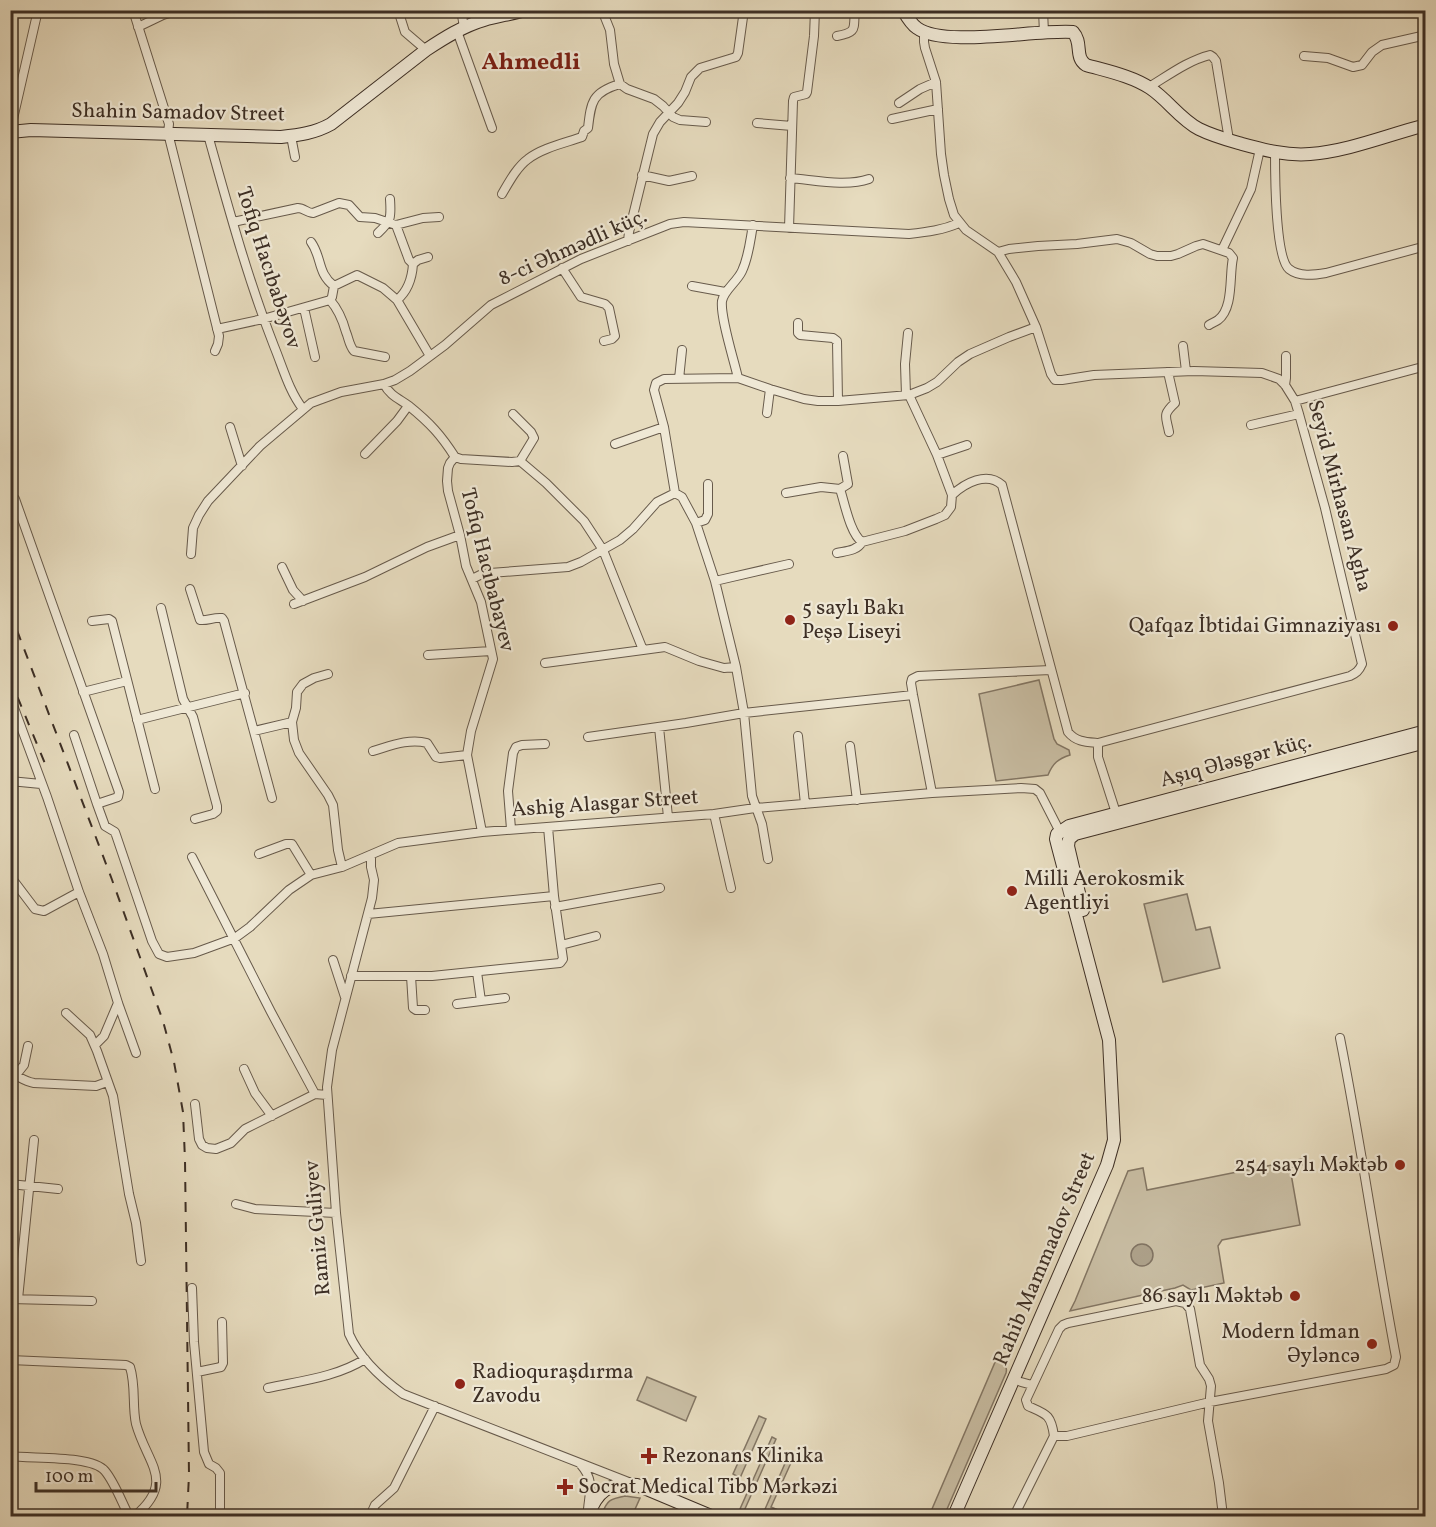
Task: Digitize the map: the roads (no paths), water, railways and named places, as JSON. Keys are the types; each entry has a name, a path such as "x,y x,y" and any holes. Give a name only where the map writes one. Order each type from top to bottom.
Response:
{"main road":[{"name":"Shahin Samadov Street","path":"11,132 31,130 208,135 291,136 306,134 321,130 331,124 426,50 461,29 484,20 525,10"},
{"path":"903,10 917,28 940,36 963,38 1073,32 1078,39 1079,59 1086,65 1129,78 1149,87 1183,119 1199,129 1228,140 1275,152 1308,154 1337,150 1425,125"},
{"name":"Aşıq Ələsgər küç.","path":"1067,836 1117,818 1425,730"},
{"name":"Aşıq Ələsgər küç.","path":"1117,818 1425,742"},
{"name":"Rahib Mammadov Street","path":"961,1516 1027,1384 1114,1156 1111,1031 1056,842 1056,836 1067,836"},
{"name":"Rahib Mammadov Street","path":"954,1516 1114,1156"},
{"path":"588,1516 594,1502 604,1491 618,1485 637,1485 711,1516"}],"street":[{"path":"11,132 38,10"},
{"path":"133,10 169,124 168,133 217,329 218,344 215,351"},
{"path":"138,27 179,10"},
{"path":"398,10 405,32 426,50"},
{"path":"461,10 461,29 492,128"},
{"path":"602,10 610,30 620,84 654,99 673,117 680,120 706,122"},
{"path":"628,241 653,134 668,112 678,103 691,77 699,68 736,57 744,10"},
{"path":"789,228 794,97 807,92 815,10"},
{"path":"837,36 853,31 855,10"},
{"path":"1042,10 1044,33"},
{"name":"Seyid Mirhasan Agha","path":"924,32 925,48 936,82 941,154 954,215 959,223 978,240 998,252 1016,282 1036,327 1055,380 1094,375 1216,371 1262,374 1278,379 1285,385 1295,401 1323,499 1362,659 1360,670 1350,676 1098,742 1072,738 1068,732 1002,485 996,480 987,478 971,482 952,495"},
{"path":"1304,56 1328,58 1353,67 1362,65 1372,52 1382,45 1425,35"},
{"path":"1149,87 1199,58 1210,55 1214,57 1228,140"},
{"path":"899,103 920,89 936,82"},
{"path":"502,194 526,160 557,145 582,137 588,128 594,100 598,94 620,84"},
{"path":"892,119 938,109"},
{"path":"757,123 792,126"},
{"name":"Tofiq Hacıbabəyov","path":"208,135 247,273 291,388 303,409"},
{"path":"291,136 295,157"},
{"path":"1222,250 1251,189 1260,148"},
{"path":"1275,152 1281,248 1287,268 1311,275 1326,273 1425,246"},
{"path":"642,175 669,181 692,176"},
{"path":"790,178 846,183 869,179"},
{"path":"390,199 393,224 413,264"},
{"path":"233,222 298,208 314,213 339,203 349,206 360,217 375,218 393,224"},
{"path":"378,233 393,224 439,217"},
{"name":"8-ci Əhmədli küç.","path":"191,554 193,528 208,501 260,446 303,409 311,403 340,393 395,381 430,356 491,305 581,259 670,224 684,222 909,234 931,232 959,223"},
{"path":"738,378 722,312 722,300 725,292 737,280 747,259 753,225"},
{"path":"998,252 1117,239 1157,256 1171,256 1203,244 1222,250 1231,254 1233,258 1229,300 1219,320 1209,325"},
{"path":"311,242 325,277 334,286"},
{"path":"398,300 408,286 413,264 428,257"},
{"path":"562,268 581,297 605,304 609,308 615,336 604,341"},
{"path":"334,286 353,276 360,276 383,288 398,300 430,356"},
{"path":"217,329 330,300 334,286"},
{"path":"692,286 725,292"},
{"path":"330,300 346,331 351,348 354,351 384,357"},
{"path":"304,308 315,357"},
{"path":"798,323 800,335 833,338 837,341 838,401"},
{"path":"675,493 664,427 654,390 656,383 664,379 738,378 804,399 838,401 908,395 937,382 970,354 1036,327"},
{"path":"837,553 855,549 862,542 905,531 936,519 951,507 952,495 937,454 908,395 905,363 908,333"},
{"path":"1183,346 1186,371"},
{"path":"679,379 682,350"},
{"path":"1285,385 1286,356"},
{"path":"1295,401 1425,366"},
{"path":"1168,372 1175,403 1166,414 1170,432"},
{"path":"384,384 389,393 408,406 443,437 455,457 520,461 584,521 603,550 643,650"},
{"path":"767,412 770,389"},
{"path":"365,454 397,421 408,406"},
{"path":"513,414 534,438 520,461"},
{"path":"1251,425 1299,414"},
{"path":"230,427 242,466"},
{"path":"615,444 664,427"},
{"path":"937,454 967,445"},
{"path":"786,493 821,487 840,489 848,484 843,456"},
{"name":"Tofiq Hacıbabayev","path":"455,457 448,468 447,481 466,566 481,602 493,658 471,731 467,755 482,832"},
{"path":"696,524 705,520 708,514 708,484"},
{"path":"840,489 856,538 862,542"},
{"path":"10,493 15,499 119,792 118,797 97,804 74,735"},
{"path":"675,493 682,497 696,524 715,581 736,668 744,713 751,781 768,859"},
{"path":"472,579 490,573 568,567 581,562 620,540 657,501 675,493"},
{"path":"282,567 299,602 365,577 427,547 459,535"},
{"path":"715,581 789,564"},
{"path":"190,589 200,620 218,617 224,621 272,798"},
{"path":"161,608 183,699 193,717 217,806 213,814 195,819"},
{"path":"92,621 112,621 155,789"},
{"path":"545,663 665,647 699,661 724,668 736,668"},
{"path":"428,655 491,651"},
{"path":"932,793 912,679 918,676 1051,670"},
{"path":"328,674 303,684 297,692 292,722 294,741 299,753 333,805 342,867"},
{"path":"83,692 127,681"},
{"path":"137,720 245,693"},
{"path":"588,737 744,713 913,695"},
{"path":"10,697 103,954 136,1053"},
{"path":"254,731 292,722"},
{"path":"659,727 668,817"},
{"path":"798,736 805,804"},
{"path":"373,750 417,741 427,743 433,755 440,758 467,755"},
{"path":"1098,742 1098,757 1117,818"},
{"path":"511,829 508,791 513,753 516,747 522,745 545,744"},
{"path":"850,746 857,800"},
{"path":"10,781 41,784"},
{"name":"Ashig Alasgar Street","path":"97,804 105,826 115,832 152,941 159,954 167,957 194,953 235,938 289,890 311,875 342,867 398,843 511,829 714,814 756,808 932,793 1021,788 1035,789 1043,797 1067,836"},
{"path":"714,814 731,888"},
{"path":"351,975 432,976 560,963 563,959 555,907 548,827"},
{"path":"259,854 292,844 311,875"},
{"name":"Ramiz Guliyev","path":"371,855 374,880 372,898 328,1066 327,1095 336,1213 347,1323 354,1346 376,1372 404,1394 637,1485"},
{"path":"192,857 315,1094"},
{"path":"10,876 35,909 44,911 79,892"},
{"path":"555,907 660,888"},
{"path":"368,914 554,896"},
{"path":"561,945 596,936"},
{"path":"333,960 345,997"},
{"path":"477,972 481,1001"},
{"path":"411,976 413,1008 425,1010"},
{"path":"457,1004 505,998"},
{"path":"94,1045 104,1036 118,1003"},
{"path":"66,1012 90,1035 113,1096 141,1261"},
{"path":"1054,1436 1066,1436 1210,1402 1391,1367 1396,1357 1359,1133 1340,1038"},
{"path":"28,1046 24,1065 13,1074 24,1081 96,1086 107,1082"},
{"path":"244,1069 255,1093 272,1116"},
{"path":"195,1104 199,1139 202,1144 207,1148 222,1148 231,1143 245,1129 315,1094 327,1095"},
{"path":"34,1140 14,1299 92,1301"},
{"path":"10,1184 58,1189"},
{"path":"236,1204 255,1209 336,1213"},
{"path":"192,1288 194,1342 204,1452 209,1464 220,1473 219,1516"},
{"path":"1014,1516 1054,1436 1053,1427 1047,1415 1028,1406 1026,1400 1027,1384 1059,1329 1063,1325 1176,1301 1185,1303 1190,1310 1200,1365 1211,1386 1208,1421 1220,1483 1223,1516"},
{"path":"197,1372 221,1367 223,1363 222,1322"},
{"path":"268,1388 339,1372 365,1359"},
{"path":"10,1360 130,1367 133,1376 136,1422 157,1477 152,1499 135,1516"},
{"path":"370,1516 375,1505 394,1488 435,1406"},
{"path":"10,1456 81,1460 96,1464 104,1469 129,1516"},
{"path":"579,1462 590,1481 588,1516"}],"railway":[{"path":"10,612 111,877 163,1021 174,1062 183,1112 185,1160 189,1475 187,1516"},
{"path":"10,679 46,766"}],"place":[{"name":"5 saylı Bakı Peşə Liseyi","path":"790,620"},
{"name":"Qafqaz İbtidai Gimnaziyası","path":"1393,626"},
{"name":"Milli Aerokosmik Agentliyi","path":"1012,891"},
{"name":"254 saylı Məktəb","path":"1400,1165"},
{"name":"86 saylı Məktəb","path":"1295,1296"},
{"name":"Modern İdman Əyləncə","path":"1372,1344"},
{"name":"Radioquraşdırma Zavodu","path":"460,1384"},
{"name":"Rezonans Klinika","path":"649,1456"},
{"name":"Socrat Medical Tibb Mərkəzi","path":"565,1487"}],"district":[{"name":"Ahmedli","path":"531,63"}]}
